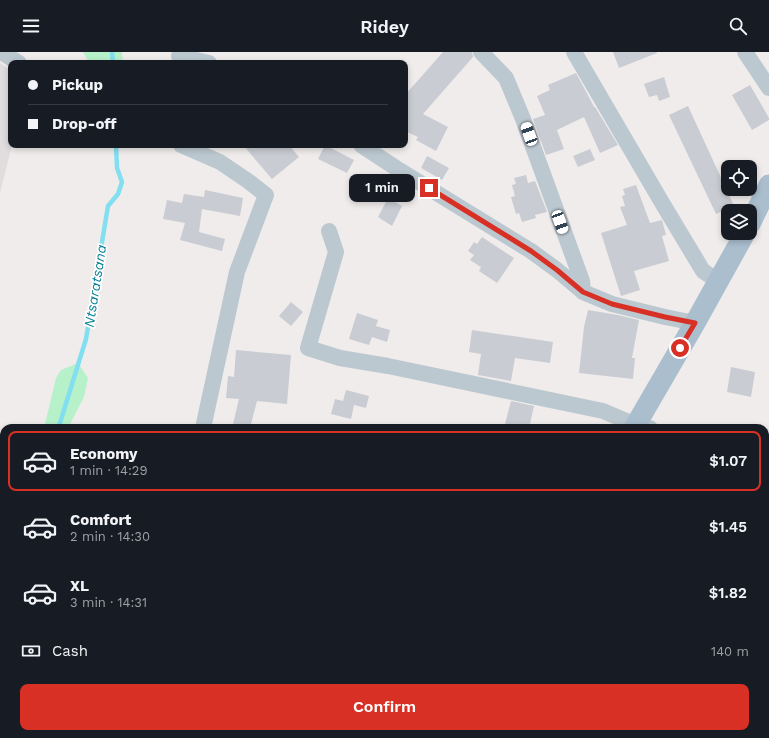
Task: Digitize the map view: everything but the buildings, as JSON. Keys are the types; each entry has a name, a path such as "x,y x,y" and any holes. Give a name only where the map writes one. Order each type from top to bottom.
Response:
{"main road":[{"path":"757,210 769,185"},
{"path":"642,424 695,323 742,240"}],"street":[{"path":"1,52 14,60"},
{"path":"481,52 506,78 523,119 582,281 583,292"},
{"path":"574,52 703,271 718,281"},
{"path":"745,52 769,88"},
{"path":"179,56 196,60"},
{"path":"188,148 220,162 266,194 237,272 204,424"},
{"path":"366,148 531,251 583,292 612,304 695,323"},
{"path":"329,231 336,252 308,348 340,358 388,366 603,411 633,424"}],"shaded area":[{"path":"0,63 8,69 8,148 11,148 0,193"}],"green space":[{"path":"83,52 122,52 123,60 87,60"},
{"path":"78,363 88,378 84,397 70,424 45,424 56,378 61,370"}],"waterway":[{"name":"Ntsaratsana","path":"112,52 113,60"},
{"name":"Ntsaratsana","path":"60,424 86,339 108,206 118,194 122,182 117,168 116,148"}],"route":[{"path":"429,188 531,251 583,292 612,304 695,323 680,348"}]}
